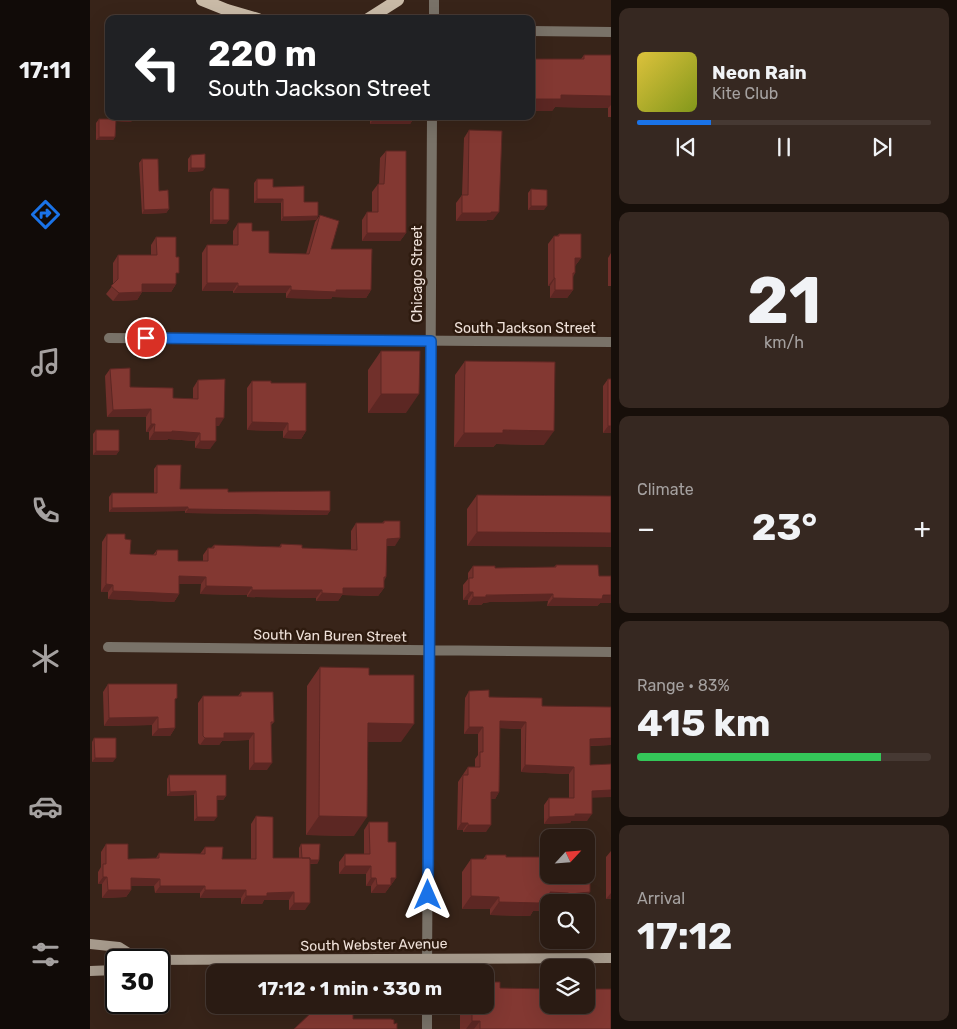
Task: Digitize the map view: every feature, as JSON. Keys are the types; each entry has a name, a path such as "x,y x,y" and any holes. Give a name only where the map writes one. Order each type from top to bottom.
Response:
{"main road":[{"path":"202,0 220,8 244,15"},
{"path":"374,15 398,0"},
{"name":"South Webster Avenue","path":"90,944 122,949"},
{"name":"South Webster Avenue","path":"170,959 611,958"},
{"path":"90,971 105,970"}],"street":[{"path":"434,0 434,15"},
{"path":"535,31 611,32"},
{"name":"Chicago Street","path":"428,964 432,120"},
{"name":"South Jackson Street","path":"109,338 611,342"},
{"name":"South Van Buren Street","path":"108,646 611,652"},
{"path":"427,1014 427,1029"}],"building":[{"path":"584,55 611,55 611,96 561,95 561,99 535,99 535,59 584,59"},
{"path":"99,119 116,120 115,137 99,137"},
{"path":"469,130 502,131 499,212 462,213 462,195 468,195"},
{"path":"386,151 406,151 406,233 367,233 367,212 378,212 378,184 384,184"},
{"path":"205,154 205,168 191,168 191,155"},
{"path":"142,159 158,159 159,191 168,190 169,209 144,210"},
{"path":"257,179 273,179 273,187 304,186 304,202 318,202 318,216 283,217 283,199 257,199"},
{"path":"213,188 229,189 229,220 213,220"},
{"path":"531,189 547,190 547,206 531,206"},
{"path":"320,215 339,221 331,249 372,249 371,290 336,290 336,292 291,290 291,286 238,286 238,283 207,283 207,245 238,245 238,223 252,223 252,231 269,231 269,253 309,254"},
{"path":"559,234 581,234 581,258 575,258 573,290 555,290 554,236 559,236"},
{"path":"156,237 176,237 176,257 179,257 179,273 176,273 176,284 142,284 142,292 119,293 111,286 118,279 118,255 157,255"},
{"path":"381,351 420,351 419,394 381,394"},
{"path":"465,361 555,362 554,431 503,430 503,433 464,433"},
{"path":"130,368 130,387 173,388 173,398 198,399 198,380 225,379 224,418 216,418 216,441 200,441 200,433 154,432 155,424 151,424 151,409 113,410 110,369"},
{"path":"608,379 611,379 611,426 608,426"},
{"path":"252,381 306,383 306,431 288,431 288,423 252,422"},
{"path":"96,430 119,430 119,451 96,451"},
{"path":"157,465 181,465 180,489 228,489 228,492 330,491 330,511 188,509 188,507 112,508 112,493 157,493"},
{"path":"477,495 611,496 611,533 477,532"},
{"path":"384,521 400,521 400,538 387,539 384,588 343,588 343,594 322,593 322,590 252,590 252,587 206,586 206,577 179,576 179,594 113,591 113,585 106,584 107,534 125,534 125,539 131,540 130,554 156,555 157,550 178,550 178,561 208,561 208,548 214,548 214,545 281,547 281,544 302,545 302,548 357,550 356,523 384,523"},
{"path":"556,565 598,565 599,576 611,576 611,595 603,595 602,599 553,598 553,594 486,595 486,597 473,597 473,592 469,592 469,578 473,578 473,566 495,566 495,568 556,567"},
{"path":"320,667 369,668 369,675 414,675 414,724 368,723 367,817 319,816"},
{"path":"108,684 177,684 175,728 158,729 158,717 109,718"},
{"path":"489,690 489,697 542,698 542,706 611,707 611,738 590,739 590,765 611,764 611,790 592,791 592,814 549,817 549,798 574,798 574,767 525,765 526,722 500,721 499,792 491,792 491,825 468,825 468,823 461,823 463,775 468,775 468,767 480,767 480,752 483,752 483,727 469,727 469,691"},
{"path":"241,692 273,692 274,722 271,722 272,763 254,763 254,733 224,733 224,738 205,738 203,736 203,696 241,696"},
{"path":"94,738 116,738 116,758 95,758"},
{"path":"169,775 226,775 226,796 217,796 217,817 197,817 196,791 170,792"},
{"path":"256,816 273,817 273,858 310,858 310,903 294,903 294,892 267,893 267,896 246,896 246,890 205,890 205,886 160,886 160,879 131,878 131,890 108,890 107,877 103,877 103,864 106,864 106,844 128,844 128,859 159,858 159,853 205,854 205,847 223,847 222,859 256,859"},
{"path":"369,822 388,822 388,842 396,842 396,878 391,878 391,885 377,885 376,878 371,878 371,866 345,866 345,854 370,854"},
{"path":"301,844 320,844 319,860 302,858"},
{"path":"486,855 540,857 540,884 590,884 590,892 570,894 550,892 550,894 540,894 539,903 499,902 499,897 471,896 471,859 486,859"},
{"path":"494,982 500,982 500,988 540,989 540,1014 595,1014 595,989 611,989 611,1029 480,1029 480,1021 472,1021 472,1014 494,1014"},
{"path":"310,1014 353,1014 353,1019 391,1019 394,1020 394,1024 397,1023 397,1029 294,1029"}],"route":[{"path":"146,338 431,341 428,895"}]}
